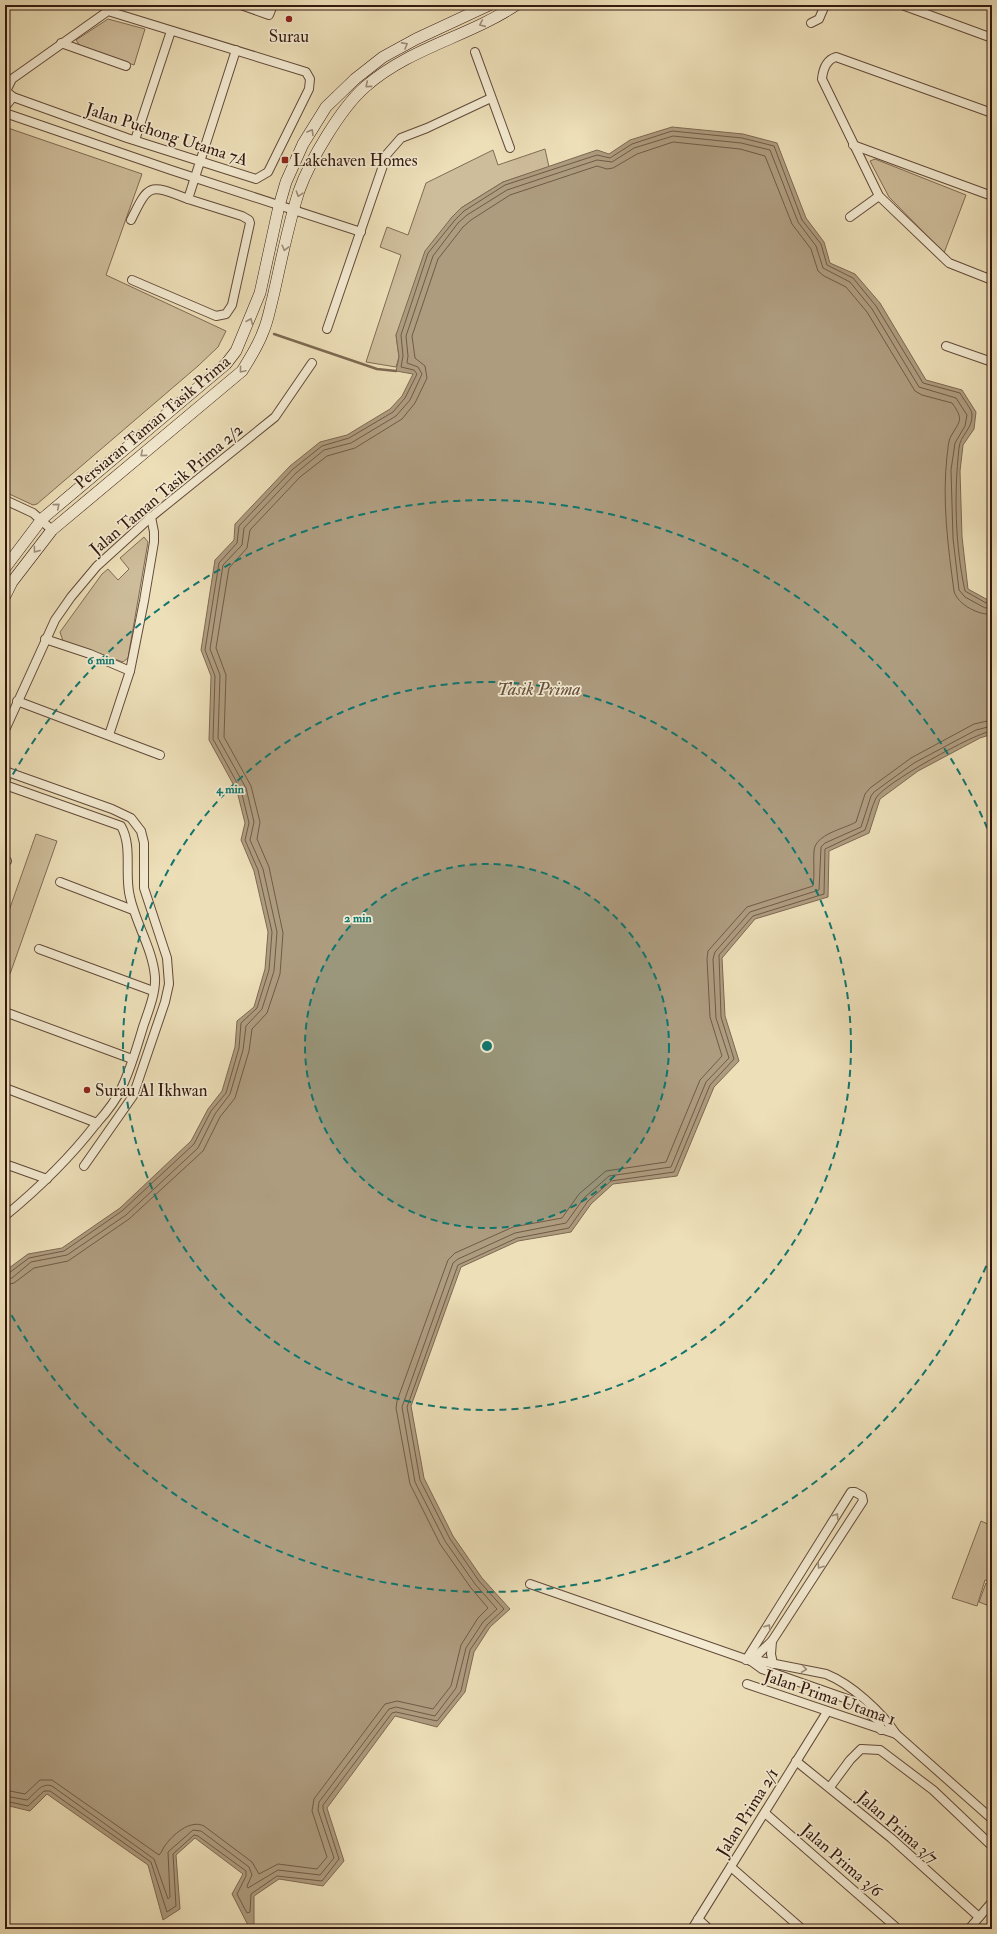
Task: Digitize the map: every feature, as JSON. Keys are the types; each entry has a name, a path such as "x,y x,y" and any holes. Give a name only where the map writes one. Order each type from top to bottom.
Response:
{"main road":[{"name":"Persiaran Taman Tasik Prima","path":"5,568 42,519 226,364 236,352 260,294 279,206 286,182 303,144 326,107 355,79 383,57 416,39 489,5"},
{"name":"Persiaran Taman Tasik Prima","path":"5,596 12,582 52,530 242,371 254,353 264,330 300,190 319,151 342,112 364,87 398,63 422,50 498,17 516,5"}],"street":[{"path":"241,5 269,15 273,5"},
{"path":"811,23 820,19 825,5"},
{"path":"902,5 992,38"},
{"path":"5,107 14,98 6,91 12,79 108,11 236,50 188,199"},
{"path":"135,140 171,31"},
{"path":"61,43 126,66"},
{"name":"Jalan Puchong Utama 7A","path":"14,98 135,140 256,179 268,172 291,122 309,89 310,79 306,72 236,50"},
{"path":"475,52 510,148"},
{"path":"992,114 836,57 832,58 823,69 822,79 878,196 949,263 992,280"},
{"path":"328,330 387,154 401,138 427,128 491,98"},
{"path":"5,112 194,178 361,232"},
{"path":"853,145 992,196"},
{"path":"131,220 148,191 156,188 242,216 249,220 250,223 229,311 226,314 216,316 132,280"},
{"path":"850,217 878,196"},
{"path":"946,346 992,362"},
{"name":"Jalan Taman Tasik Prima 2/2","path":"5,730 45,639 55,620 71,597 97,566 151,517 275,417 312,363"},
{"path":"5,500 33,513 42,519 52,530"},
{"path":"109,736 130,671 154,542 151,517"},
{"path":"45,639 90,654 130,671"},
{"path":"17,701 160,755"},
{"path":"5,770 131,818 141,831 144,843 144,888 167,958 169,984 165,1002 133,1096 84,1166"},
{"path":"5,785 121,826 127,836 129,892 133,910 149,951 155,978 153,991 122,1087 97,1123 47,1179 5,1216"},
{"path":"60,882 133,910"},
{"path":"39,949 153,991"},
{"path":"5,1012 132,1059"},
{"path":"5,1088 97,1123"},
{"path":"5,1164 47,1179"},
{"path":"851,1492 855,1492 862,1496 863,1501 772,1641 749,1660 851,1492"},
{"path":"530,1584 749,1660 811,1670 836,1678 888,1721 896,1734"},
{"path":"772,1641 771,1654 773,1664"},
{"path":"749,1660 762,1669 853,1701 879,1720 881,1730"},
{"name":"Jalan Prima Utama 1","path":"747,1684 896,1734 992,1819"},
{"name":"Jalan Prima 2/1","path":"692,1929 827,1712"},
{"path":"830,1787 850,1760 861,1749 880,1750 933,1790 992,1846"},
{"name":"Jalan Prima 3/7","path":"796,1762 830,1787 891,1838 979,1917"},
{"name":"Jalan Prima 3/6","path":"765,1813 898,1929"},
{"path":"731,1867 802,1929"},
{"path":"969,1929 992,1902"},
{"path":"698,1919 709,1929"}],"shaded area":[{"path":"108,19 145,29 134,65 80,46 76,40"},
{"path":"5,127 142,174 106,275 226,331 218,347 198,366 37,504 33,505 5,492"},
{"path":"545,149 549,167 503,182 461,208 452,217 396,335 399,357 396,367 366,362 401,255 380,247 387,227 408,235 426,183 493,150 498,165"},
{"path":"875,159 966,195 944,253 889,197 870,161"},
{"path":"144,537 148,542 128,658 123,662 63,641 60,632 102,574 108,569 118,580 129,569 120,558"},
{"path":"36,834 57,841 10,974 5,972 5,922"},
{"path":"981,1521 992,1526 992,1582 985,1580 977,1606 952,1598"},
{"path":"986,1583 992,1586 992,1607 979,1602"}],"water":[{"name":"Tasik Prima","path":"672,127 743,134 777,143 806,218 824,242 830,263 855,274 880,303 926,380 962,390 976,412 974,429 963,445 960,471 962,537 968,589 988,600 992,596 992,734 980,738 918,771 880,799 869,833 829,851 828,897 755,919 722,958 725,1016 739,1061 714,1087 677,1176 613,1184 591,1204 571,1232 518,1241 461,1267 411,1406 424,1478 453,1536 482,1578 510,1609 490,1627 474,1652 465,1692 437,1727 395,1716 327,1808 344,1861 323,1886 279,1879 254,1896 254,1929 250,1929 232,1894 243,1874 195,1838 176,1855 180,1909 163,1920 148,1865 47,1794 30,1811 5,1805 5,1271 28,1254 62,1248 120,1208 191,1141 208,1109 222,1091 235,1047 237,1021 254,1007 265,969 268,932 254,871 241,840 245,823 237,791 209,740 211,676 201,650 215,560 234,540 235,524 290,466 320,442 347,435 390,409 402,396 413,374 396,371 399,357 396,335 425,251 461,208 503,182 597,150 609,154 630,140"}],"waterway":[{"path":"274,334 377,369 396,371"}],"tram line":[{"path":"982,1929 992,1918"}],"place":[{"name":"Surau","path":"289,19"},
{"name":"Lakehaven Homes","path":"285,160"},
{"name":"Surau Al Ikhwan","path":"87,1090"}]}
